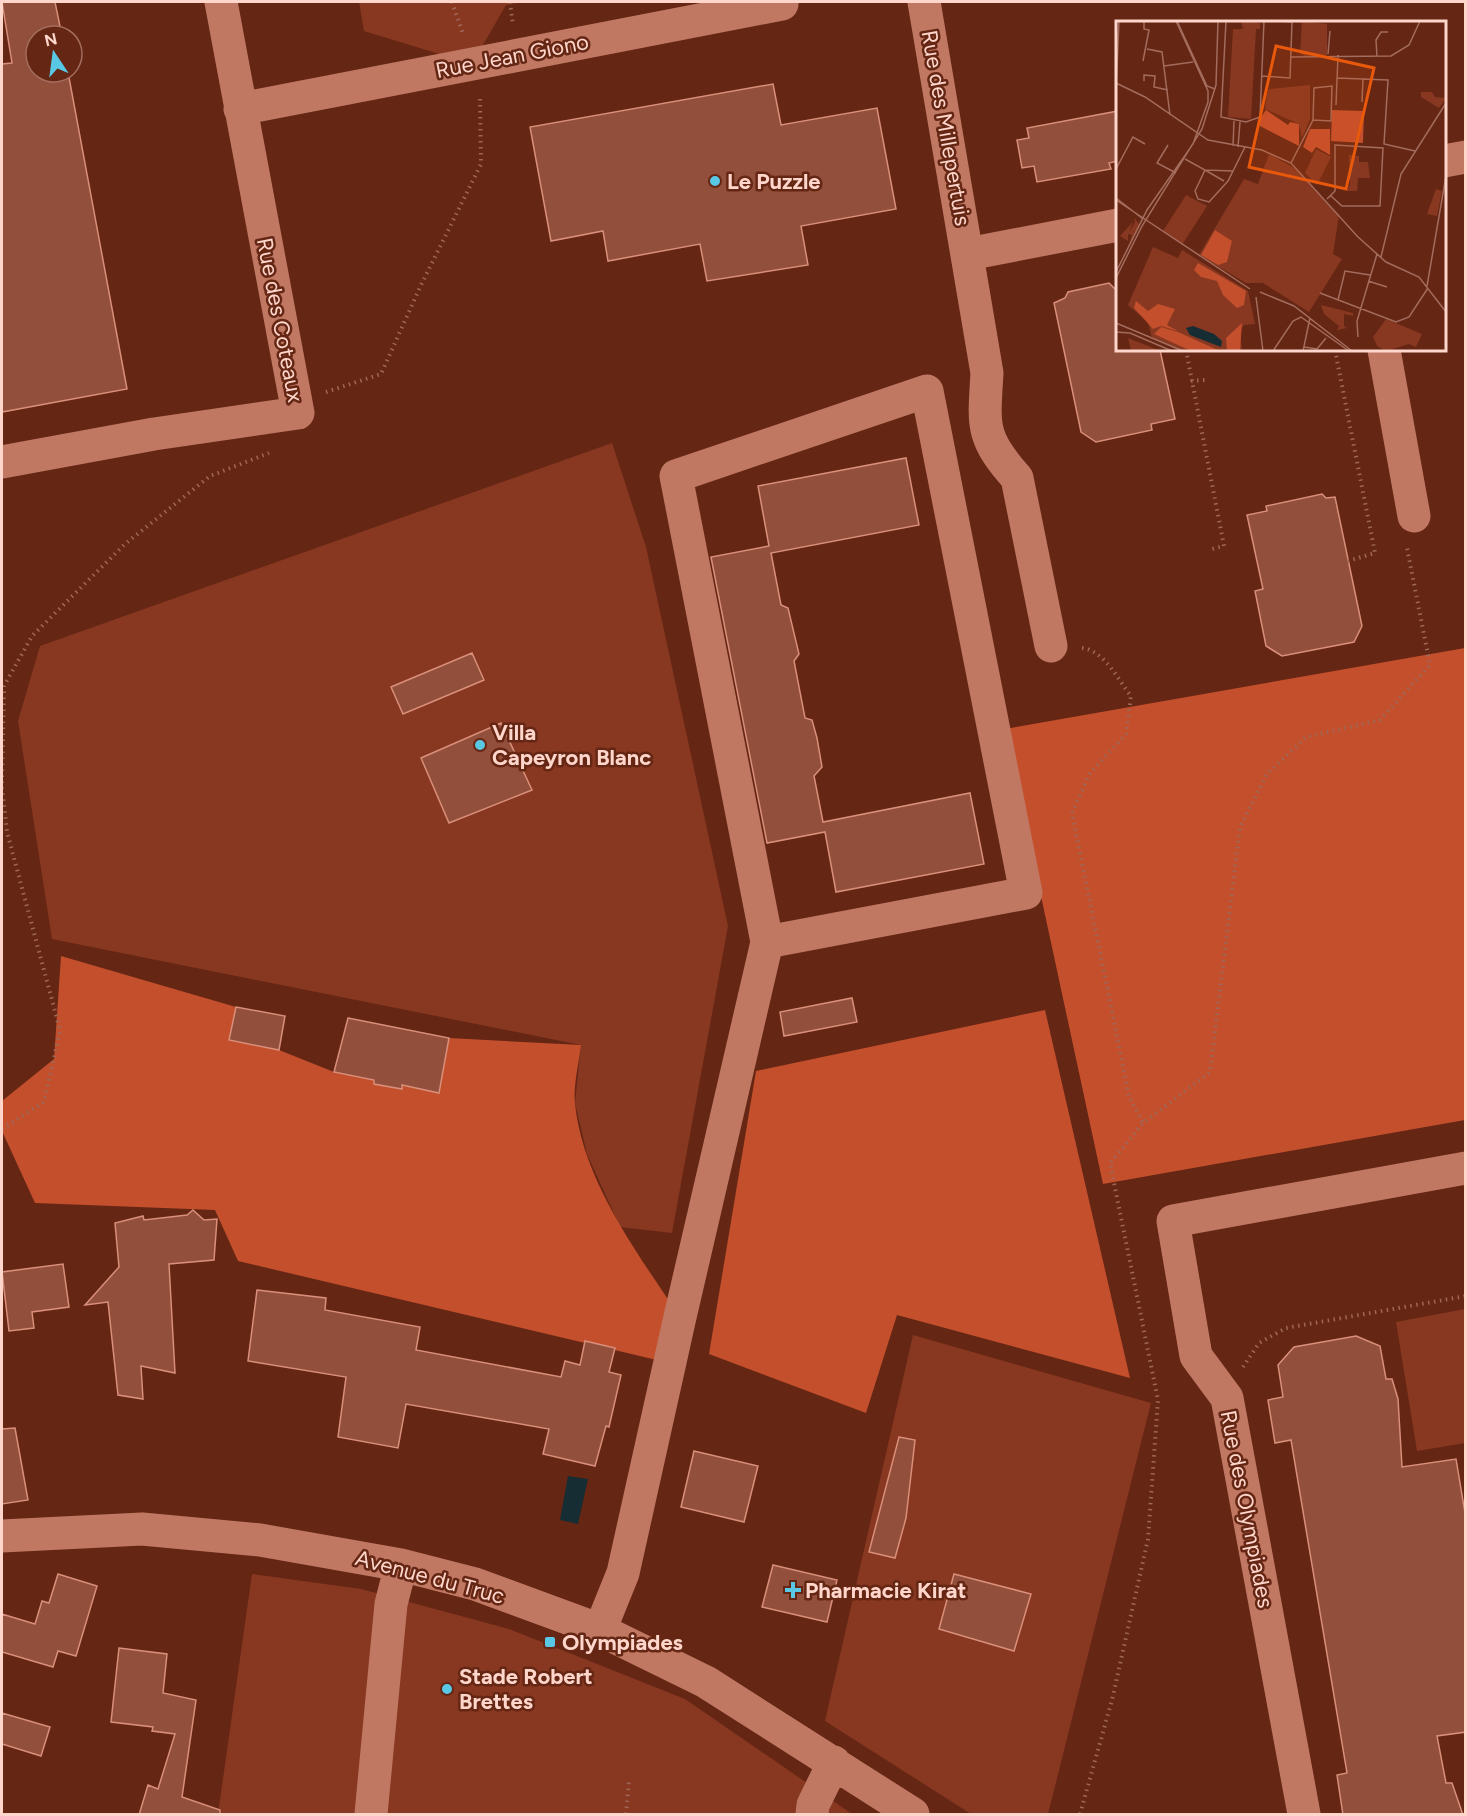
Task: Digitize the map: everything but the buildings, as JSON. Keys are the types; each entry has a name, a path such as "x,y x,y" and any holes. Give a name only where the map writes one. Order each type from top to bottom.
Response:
{"street":[{"name":"Rue des Coteaux","path":"2,462 154,434 298,413 221,2"},
{"name":"Rue Jean Giono","path":"240,109 782,4 781,2"},
{"name":"Rue des Millepertuis","path":"924,2 987,373 984,426 999,457 1017,478 1051,646"},
{"path":"1446,161 1466,157"},
{"name":"Rue des Millepertuis","path":"968,254 1116,225"},
{"path":"1384,351 1414,516"},
{"path":"600,1629 624,1573 680,1317 767,942 676,476 927,391 1026,893 767,942"},
{"name":"Rue des Olympiades","path":"1304,1815 1227,1398 1196,1356 1173,1221 1466,1168"},
{"name":"Avenue du Truc","path":"2,1536 142,1529 260,1540 401,1565 475,1584 600,1629 706,1682 834,1762 913,1815"},
{"path":"371,1815 391,1604 401,1565"},
{"path":"812,1815 813,1805 834,1762"}],"path":[{"path":"320,395 381,374 421,285 481,164 479,62"},
{"path":"1186,351 1224,546 1212,549"},
{"path":"1335,351 1375,553 1348,561"},
{"path":"1191,381 1206,380"},
{"path":"2,1129 44,1102 60,1030 7,832 2,787 4,686 32,636 125,544 210,476 277,450"},
{"path":"1080,1815 1112,1700 1148,1539 1158,1400 1110,1163 1143,1123 1210,1072 1240,827 1267,774 1306,737 1380,720 1430,665 1407,548 1414,516"},
{"path":"1051,646 1088,649 1104,660 1131,696 1126,734 1090,773 1072,813 1129,1096 1143,1123"},
{"path":"1238,1375 1258,1343 1286,1328 1466,1296"},
{"path":"626,1815 629,1780"}],"shaded area":[{"path":"359,2 525,2 506,5 472,64 364,31"},
{"path":"612,443 646,547 728,926 672,1233 620,1227 587,1154 575,1103 581,1045 52,939 18,721 40,646"},
{"path":"1465,648 1465,1120 1103,1184 1005,729"},
{"path":"61,956 236,1007 229,1040 279,1050 334,1072 439,1093 449,1038 581,1045 575,1082 575,1104 580,1133 589,1161 601,1189 630,1242 680,1317 661,1361 238,1261 215,1210 35,1203 2,1131 2,1101 54,1059"},
{"path":"1045,1010 1130,1378 897,1315 866,1413 709,1354 756,1071"},
{"path":"1465,1309 1465,1443 1417,1451 1396,1322"},
{"path":"913,1335 1151,1403 1048,1814 971,1814 825,1721"},
{"name":"Stade Robert Brettes","path":"252,1574 361,1589 509,1629 685,1699 852,1814 218,1814"}],"water":[{"path":"568,1476 588,1479 578,1524 560,1520"}],"place":[{"name":"Le Puzzle","path":"715,181"},
{"name":"Villa Capeyron Blanc","path":"480,745"},
{"name":"Pharmacie Kirat","path":"793,1590"},
{"name":"Olympiades","path":"550,1642"},
{"name":"Stade Robert Brettes","path":"447,1689"}]}
